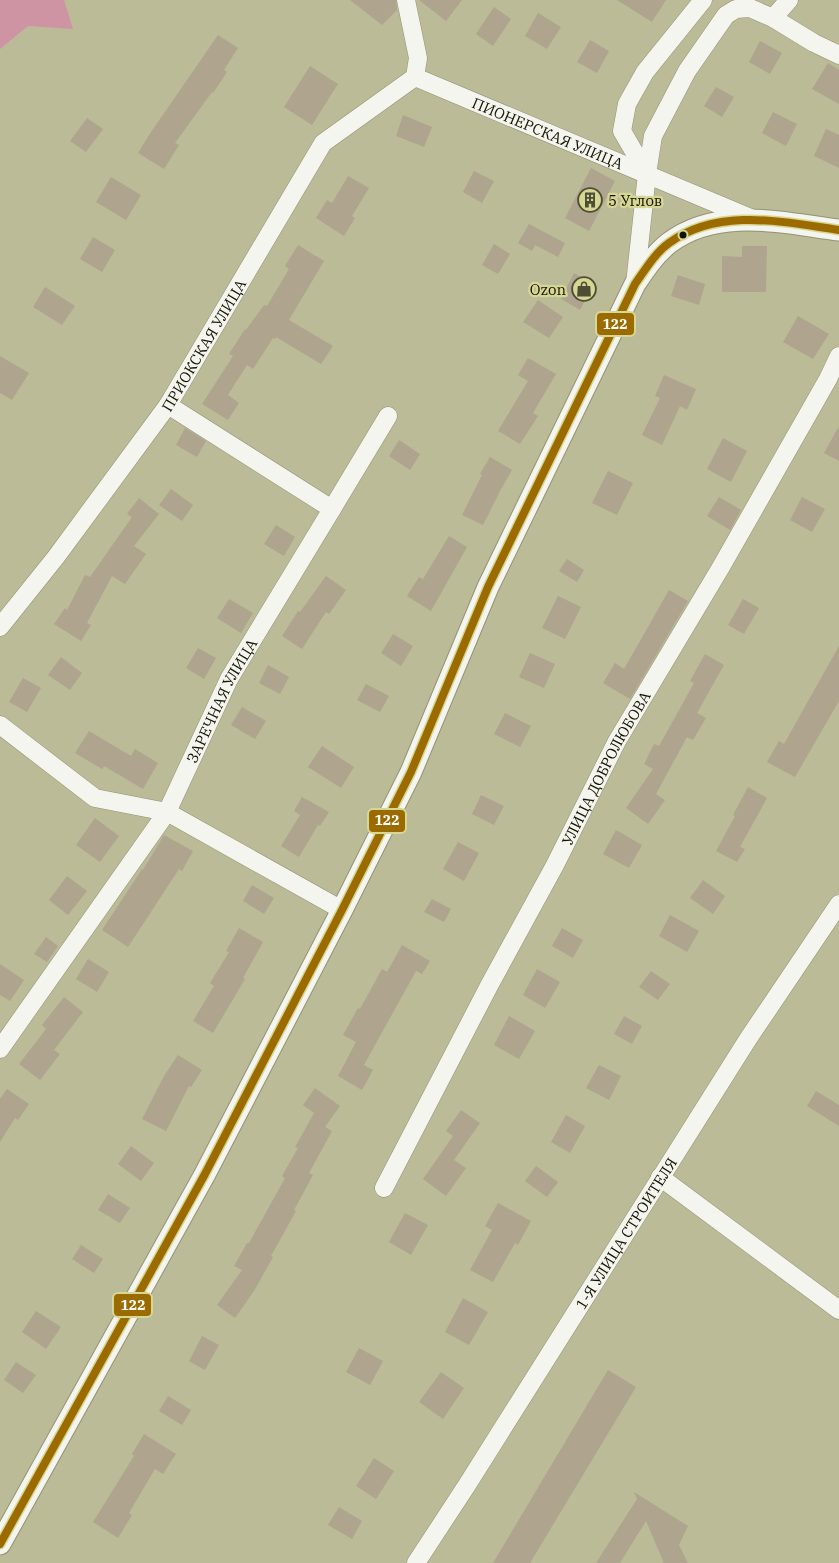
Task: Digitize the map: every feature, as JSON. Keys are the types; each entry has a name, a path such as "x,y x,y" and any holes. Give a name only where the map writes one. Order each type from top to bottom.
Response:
{"street":[{"path":"406,0 418,58 414,77"},
{"path":"647,174 622,131 627,104 645,72 703,0"},
{"path":"773,18 789,0"},
{"path":"635,284 653,136 687,71 726,15 736,9 750,8 773,18 814,43 839,54"},
{"name":"ПИОНЕРСКАЯ УЛИЦА","path":"414,77 753,219"},
{"name":"ПРИОКСКАЯ УЛИЦА","path":"0,628 56,557 168,405 323,142 414,77"},
{"name":"ПИОНЕРСКАЯ УЛИЦА","path":"0,1544 204,1174 342,910 411,772 488,587 635,284 656,256 668,244 685,233 714,223 753,219 839,230"},
{"name":"УЛИЦА ДОБРОЛЮБОВА","path":"384,1188 490,984 555,865 617,741 721,567 828,379 839,356"},
{"path":"168,405 332,509"},
{"name":"ЗАРЕЧНАЯ УЛИЦА","path":"0,1049 167,812 229,679 388,416"},
{"path":"0,725 95,798 167,812 342,910"},
{"name":"1-Я УЛИЦА СТРОИТЕЛЯ","path":"416,1563 748,1039 839,904"},
{"path":"660,1177 839,1310"}],"shaded area":[{"path":"0,0 64,0 73,29 28,26 0,49"}],"building":[{"path":"350,0 396,0 397,10 382,25"},
{"path":"419,0 462,0 446,21"},
{"path":"617,0 666,0 652,22"},
{"path":"494,7 511,19 493,46 476,34"},
{"path":"538,13 561,27 547,49 525,36"},
{"path":"218,35 238,48 224,70 227,72 175,143 179,145 164,169 138,153"},
{"path":"590,40 609,51 597,73 577,62"},
{"path":"760,41 782,53 770,74 749,62"},
{"path":"828,63 839,70 839,104 812,89"},
{"path":"310,66 338,84 312,125 284,107"},
{"path":"716,87 734,97 722,117 704,106"},
{"path":"773,112 797,124 786,146 762,133"},
{"path":"403,115 432,127 424,147 396,136"},
{"path":"87,118 103,129 86,152 70,141"},
{"path":"826,129 839,135 839,168 814,156"},
{"name":"5 Углов","path":"591,168 615,181 589,231 565,218"},
{"path":"474,171 494,181 482,203 463,192"},
{"path":"348,176 369,188 352,216 355,218 344,236 316,218 327,200 332,203"},
{"path":"111,177 141,195 126,220 96,202"},
{"path":"529,224 565,243 558,257 535,245 532,251 518,243"},
{"path":"93,237 115,250 102,272 80,259"},
{"path":"494,244 510,254 498,274 482,265"},
{"path":"298,245 324,261 289,320 333,346 321,364 276,337 275,339 273,338 253,369 247,365 228,395 239,403 228,420 202,404 233,356 229,354 245,329 264,305 267,306 289,269 285,266"},
{"path":"742,246 767,246 766,292 722,292 722,256 742,257"},
{"path":"574,273 594,284 580,310 561,299"},
{"path":"678,275 705,284 699,305 671,296"},
{"path":"45,287 75,306 62,325 33,307"},
{"path":"538,300 563,317 549,338 523,322"},
{"path":"798,316 829,334 813,359 783,342"},
{"path":"0,356 29,373 12,400 0,393"},
{"path":"528,358 556,374 533,413 538,416 520,444 498,431 528,381 518,375"},
{"path":"664,375 696,389 687,410 680,406 662,445 642,435 660,398 655,396"},
{"path":"839,426 839,461 824,453"},
{"path":"185,428 206,441 197,457 176,445"},
{"path":"723,438 747,451 731,482 707,469"},
{"path":"399,440 420,454 410,470 389,456"},
{"path":"490,457 512,470 483,525 462,515 482,475 480,474"},
{"path":"608,471 633,483 617,515 592,503"},
{"path":"171,489 193,505 182,521 159,505"},
{"path":"719,497 741,510 730,530 707,516"},
{"path":"802,497 825,509 812,532 790,520"},
{"path":"139,498 159,514 134,546 146,554 125,584 112,576 87,623 91,625 81,641 54,624 65,608 67,610 85,575 90,577 132,517 127,514"},
{"path":"276,525 295,537 284,556 264,544"},
{"path":"449,536 467,547 431,611 407,596 419,577 423,579"},
{"path":"567,559 584,570 577,582 559,571"},
{"path":"326,576 346,590 329,614 326,612 302,649 282,636 298,611 300,612"},
{"path":"669,590 688,601 630,699 603,683 615,663 624,669"},
{"path":"558,596 581,607 565,639 542,628"},
{"path":"229,599 253,613 241,633 217,618"},
{"path":"743,599 759,608 744,634 728,625"},
{"path":"393,634 413,646 401,666 381,653"},
{"path":"839,646 839,701 795,777 767,762 779,741 784,744"},
{"path":"198,648 216,658 204,679 186,668"},
{"path":"530,653 555,664 544,688 519,677"},
{"path":"705,654 724,665 697,713 706,718 693,740 687,737 656,794 665,800 648,824 626,808 653,769 644,764 654,744 659,746 694,683 690,681"},
{"path":"61,657 82,673 70,690 48,675"},
{"path":"268,665 289,677 280,694 259,683"},
{"path":"23,678 41,688 27,712 9,702"},
{"path":"366,684 389,696 380,712 357,700"},
{"path":"242,707 266,721 255,739 231,725"},
{"path":"505,713 531,726 520,747 494,734"},
{"path":"89,731 131,756 135,749 158,763 143,789 104,766 102,769 75,753"},
{"path":"322,746 354,767 341,788 308,767"},
{"path":"748,787 767,798 740,847 745,849 737,862 716,851"},
{"path":"481,795 504,806 494,825 472,814"},
{"path":"302,797 329,812 320,826 318,825 299,857 281,846 300,815 294,811"},
{"path":"95,818 119,836 100,862 76,845"},
{"path":"616,830 642,845 629,868 603,854"},
{"path":"164,835 193,851 182,871 179,869 128,947 102,930 143,870"},
{"path":"458,842 479,853 464,881 443,869"},
{"path":"67,876 87,891 68,915 49,900"},
{"path":"703,880 725,896 713,914 690,898"},
{"path":"252,885 274,898 264,914 243,901"},
{"path":"432,899 451,909 444,922 424,912"},
{"path":"670,915 699,931 687,952 659,936"},
{"path":"239,928 263,942 243,978 245,979 213,1033 193,1021 214,986 210,983 229,952 226,951"},
{"path":"562,928 583,940 573,958 552,946"},
{"path":"46,937 58,946 47,962 34,954"},
{"path":"402,945 430,961 422,974 416,971 364,1065 373,1070 362,1090 338,1076 356,1042 343,1035 382,969 387,972"},
{"path":"88,959 109,972 97,992 76,979"},
{"path":"0,964 24,980 10,1001 0,995"},
{"path":"537,969 560,982 545,1008 523,995"},
{"path":"651,971 670,984 658,1000 639,987"},
{"path":"64,997 83,1012 54,1050 60,1054 40,1080 19,1064 46,1029 42,1025"},
{"path":"509,1016 535,1031 519,1059 494,1045"},
{"path":"624,1016 642,1026 632,1044 614,1034"},
{"path":"178,1055 202,1070 191,1087 189,1086 166,1131 142,1119 164,1076"},
{"path":"599,1065 621,1076 609,1100 586,1088"},
{"path":"315,1088 340,1106 325,1127 332,1131 309,1173 313,1175 271,1256 273,1257 254,1291 235,1318 217,1305 242,1270 234,1266 285,1178 282,1176 298,1148 295,1147 314,1113 303,1105"},
{"path":"7,1089 29,1104 18,1120 15,1118 0,1142 0,1099"},
{"path":"816,1091 839,1105 839,1126 807,1106"},
{"path":"461,1110 480,1123 454,1160 466,1168 446,1196 423,1179 453,1136 446,1131"},
{"path":"566,1115 585,1126 570,1153 551,1142"},
{"path":"131,1146 154,1163 141,1181 118,1164"},
{"path":"536,1166 558,1182 547,1197 525,1181"},
{"path":"108,1194 130,1208 120,1223 98,1210"},
{"path":"498,1203 531,1221 518,1245 515,1243 493,1282 470,1270 492,1230 485,1226"},
{"path":"405,1213 428,1225 411,1255 389,1242"},
{"path":"81,1245 103,1259 94,1273 72,1259"},
{"path":"463,1298 488,1312 469,1345 445,1332"},
{"path":"36,1311 61,1327 46,1349 22,1332"},
{"path":"202,1336 219,1345 205,1370 189,1361"},
{"path":"359,1348 383,1361 370,1385 346,1372"},
{"path":"16,1362 36,1375 23,1393 4,1380"},
{"path":"608,1370 636,1387 530,1563 493,1563"},
{"path":"441,1372 464,1388 443,1419 419,1402"},
{"path":"168,1396 191,1410 182,1425 159,1411"},
{"path":"144,1434 176,1454 163,1474 155,1469 129,1513 132,1515 118,1538 93,1522 134,1456 132,1454"},
{"path":"374,1458 394,1471 376,1499 356,1486"},
{"path":"634,1492 688,1526 679,1545 688,1563 664,1563 646,1521 620,1563 596,1563 637,1499"},
{"path":"339,1507 362,1521 352,1539 328,1525"}],"transit line":[{"name":"122","path":"0,1544 205,1174 342,910 411,772 488,587 635,284 650,262 669,243 688,232 709,225 730,221 752,220 774,221 839,230"}],"place":[{"name":"5 Углов","path":"590,200"},
{"name":"Ozon","path":"584,289"}]}
